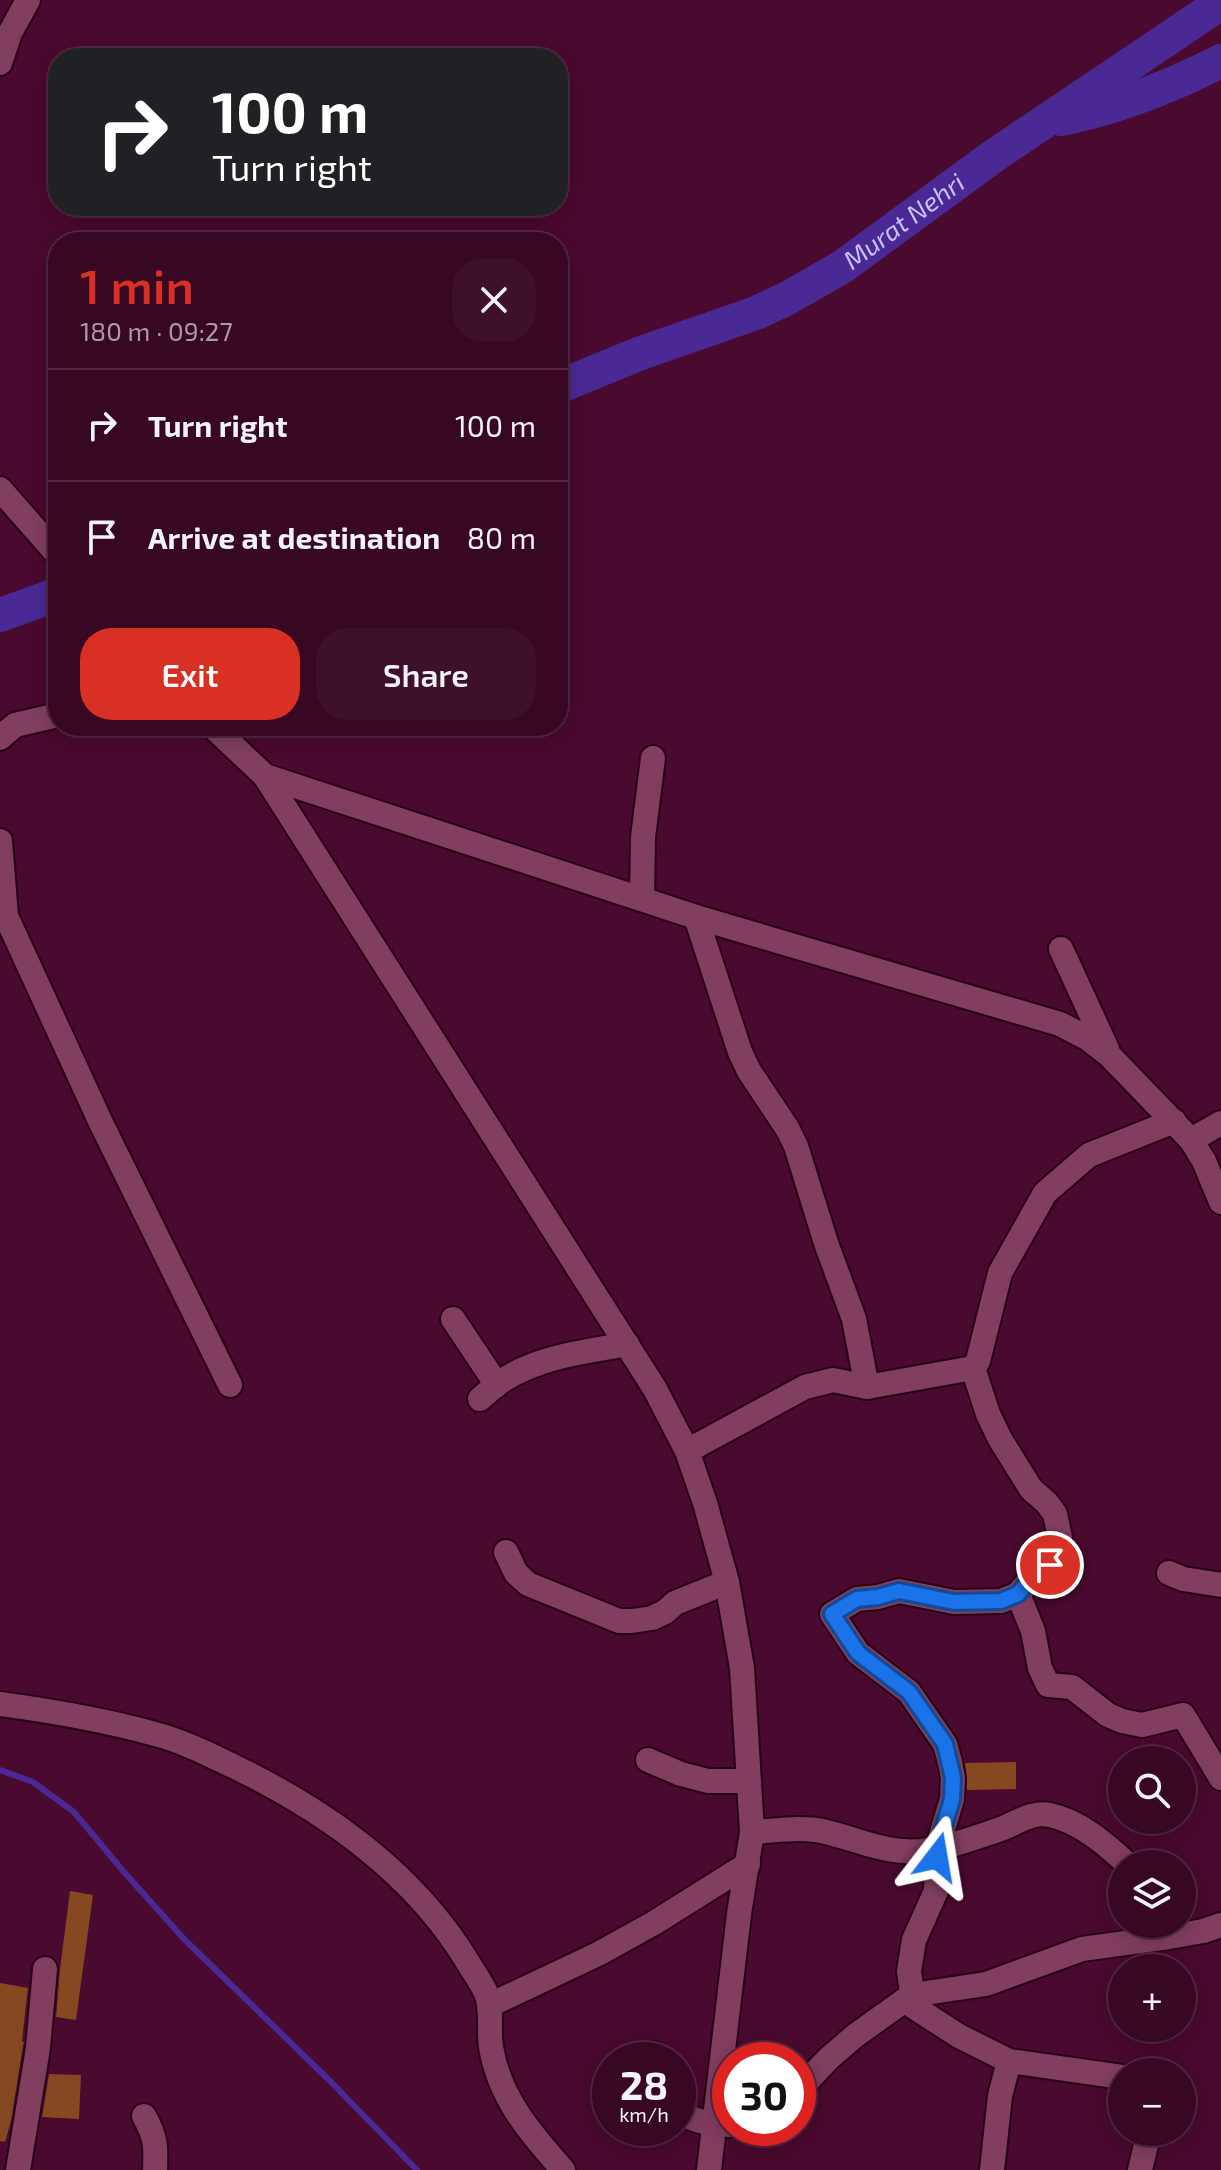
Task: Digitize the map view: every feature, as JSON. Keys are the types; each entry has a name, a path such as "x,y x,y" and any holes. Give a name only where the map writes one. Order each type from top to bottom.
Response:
{"street":[{"path":"0,63 10,33 28,0"},
{"path":"0,489 48,544"},
{"path":"0,738 15,725 48,717"},
{"path":"223,736 265,776 627,1344 655,1389 687,1451 727,1582 742,1668 752,1832 739,1914 729,2042"},
{"path":"642,898 643,837 653,758"},
{"path":"265,776 696,917 1060,1024 1087,1038 1109,1055 1174,1121 1204,1161 1221,1202"},
{"path":"0,841 6,916 17,944 94,1110 230,1385"},
{"path":"696,917 743,1060 796,1146 854,1319 867,1387"},
{"path":"1061,949 1109,1055"},
{"path":"687,1451 805,1387 833,1380 867,1387 973,1368 978,1361 1000,1273 1045,1193 1089,1155 1174,1121"},
{"path":"1191,1140 1221,1123"},
{"path":"453,1319 489,1392 525,1368 554,1358 627,1344"},
{"path":"973,1368 1000,1439 1031,1489 1055,1514 1060,1537 1050,1565 1018,1594 1001,1601 954,1602 899,1591 857,1599 832,1614 858,1653 909,1692 945,1744 953,1778 952,1799 937,1849 936,1891 918,1931 909,1971 914,2007 959,2036 1009,2061 1108,2075"},
{"path":"506,1552 516,1573 528,1584 619,1621 652,1618 675,1603 727,1582"},
{"path":"1169,1573 1183,1579 1221,1585"},
{"path":"1018,1594 1033,1631 1040,1668 1048,1685 1072,1687 1108,1715 1122,1721 1142,1725 1183,1715 1221,1778"},
{"path":"0,1704 50,1711 156,1734 204,1752 261,1779 359,1841 411,1887 450,1934 490,2005 491,2046 508,2096 528,2131 563,2170"},
{"path":"648,1760 708,1781 749,1781"},
{"path":"752,1832 824,1831 885,1850 902,1852 937,1849 1001,1829 1026,1816 1047,1814 1066,1820 1109,1850"},
{"path":"490,2005 598,1954 748,1864"},
{"path":"1196,1931 1221,1925"},
{"path":"816,2072 856,2035 912,1995 986,1984 1082,1949 1134,1938"},
{"path":"18,2170 38,2048 45,1969"},
{"path":"992,2170 1000,2096 1009,2061"},
{"path":"144,2116 156,2143 155,2170"},
{"path":"709,2170 716,2146"},
{"path":"1140,2170 1146,2146"}],"building":[{"path":"1016,1762 1016,1789 967,1790 965,1763"},
{"path":"70,1891 93,1895 76,2020 56,2017"},
{"path":"0,1983 28,1988 24,2042 5,2142 0,2141"},
{"path":"49,2074 81,2075 79,2119 42,2117"}],"waterway":[{"name":"Murat Nehri","path":"568,383 641,353 756,313 842,267 995,155 1221,3"},
{"path":"1061,119 1143,96 1221,61"},
{"name":"Murat Nehri","path":"0,615 48,598"},
{"path":"0,1770 33,1782 74,1812 184,1939 417,2170"}],"route":[{"path":"937,1857 952,1799 953,1778 945,1744 909,1692 858,1653 832,1614 857,1599 899,1591 954,1602 1001,1601 1018,1594 1050,1565"}]}
